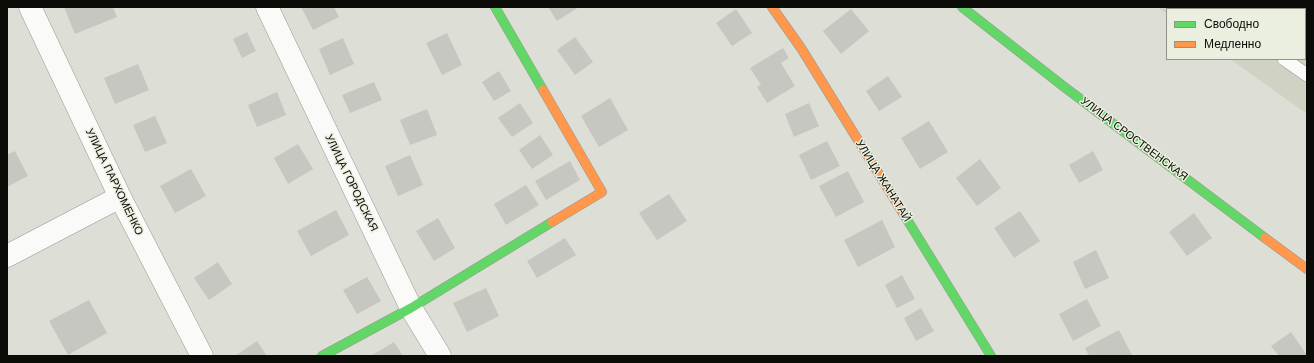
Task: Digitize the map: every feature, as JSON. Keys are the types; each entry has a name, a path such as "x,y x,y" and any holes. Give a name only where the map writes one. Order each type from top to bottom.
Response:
{"street":[{"name":"УЛИЦА ПАРХОМЕНКО","path":"30,7 120,196 202,356"},
{"name":"УЛИЦА ГОРОДСКАЯ","path":"267,7 411,308 440,356"},
{"path":"322,356 411,308 602,192 496,7"},
{"name":"УЛИЦА ЖАНАТАЙ","path":"772,7 801,48 991,356"},
{"name":"УЛИЦА СРОСТВЕНСКАЯ","path":"962,7 1063,86 1307,269"},
{"path":"7,256 120,196"}],"lane":[{"path":"1285,60 1307,75"}],"shaded area":[{"path":"1157,7 1307,7 1307,114 1231,60 1306,60 1306,8 1166,8 1166,13"}],"building":[{"path":"64,7 113,7 117,17 75,34"},
{"path":"301,7 334,7 339,17 313,30"},
{"path":"548,7 579,7 557,21"},
{"path":"736,9 752,33 732,46 716,23"},
{"path":"851,9 869,31 841,54 823,31"},
{"path":"247,32 256,51 242,58 233,39"},
{"path":"447,33 462,65 442,75 426,43"},
{"path":"575,37 593,62 575,75 557,50"},
{"path":"343,38 354,64 330,75 319,49"},
{"path":"783,48 789,58 781,63 795,86 767,103 757,87 761,85 750,68"},
{"path":"138,64 149,90 115,104 104,78"},
{"path":"499,71 511,91 494,101 482,82"},
{"path":"888,76 902,97 879,111 866,91"},
{"path":"374,82 382,100 350,113 342,95"},
{"path":"277,92 286,115 257,127 248,105"},
{"path":"610,98 628,130 599,147 581,116"},
{"path":"520,103 533,123 512,137 498,118"},
{"path":"809,103 819,126 794,137 785,114"},
{"path":"427,109 437,135 410,145 400,120"},
{"path":"155,116 167,143 145,152 133,125"},
{"path":"929,121 948,152 920,169 901,138"},
{"path":"540,135 553,155 532,169 519,150"},
{"path":"827,141 840,166 811,180 799,155"},
{"path":"298,144 313,169 288,184 274,158"},
{"path":"15,151 28,176 7,187 7,155"},
{"path":"1093,151 1103,170 1079,183 1069,165"},
{"path":"410,155 423,185 398,196 385,166"},
{"path":"980,159 1001,188 977,206 956,178"},
{"path":"570,161 580,180 546,200 535,181"},
{"path":"191,169 206,196 175,213 160,186"},
{"path":"848,171 864,202 836,217 819,186"},
{"path":"526,185 539,205 506,225 494,204"},
{"path":"669,194 687,221 657,240 639,213"},
{"path":"336,210 349,235 311,256 297,231"},
{"path":"1020,211 1040,241 1014,258 994,228"},
{"path":"1194,213 1212,238 1187,256 1169,232"},
{"path":"438,218 455,248 434,261 416,231"},
{"path":"882,220 895,247 858,267 844,240"},
{"path":"565,238 576,255 537,278 527,261"},
{"path":"1096,250 1109,278 1085,289 1073,262"},
{"path":"218,262 232,284 209,300 194,278"},
{"path":"902,275 915,299 897,308 885,285"},
{"path":"367,277 381,301 357,314 343,290"},
{"path":"486,288 499,316 467,332 453,303"},
{"path":"1087,299 1101,326 1073,341 1059,314"},
{"path":"89,300 107,333 68,355 49,321"},
{"path":"921,308 934,331 916,341 904,318"},
{"path":"1119,330 1132,355 1089,356 1085,348"},
{"path":"1291,332 1307,356 1279,356 1271,346"},
{"path":"257,341 267,356 235,356"},
{"path":"394,342 403,356 371,356"}],"traffic: fast":[{"path":"495,7 543,90"},
{"path":"962,7 1063,86 1265,238"},
{"path":"903,213 991,356"},
{"path":"322,356 411,308 552,222"}],"traffic: slow":[{"path":"772,7 801,48 903,213"},
{"path":"543,90 602,192 552,222"},
{"path":"1265,238 1307,269"}]}
